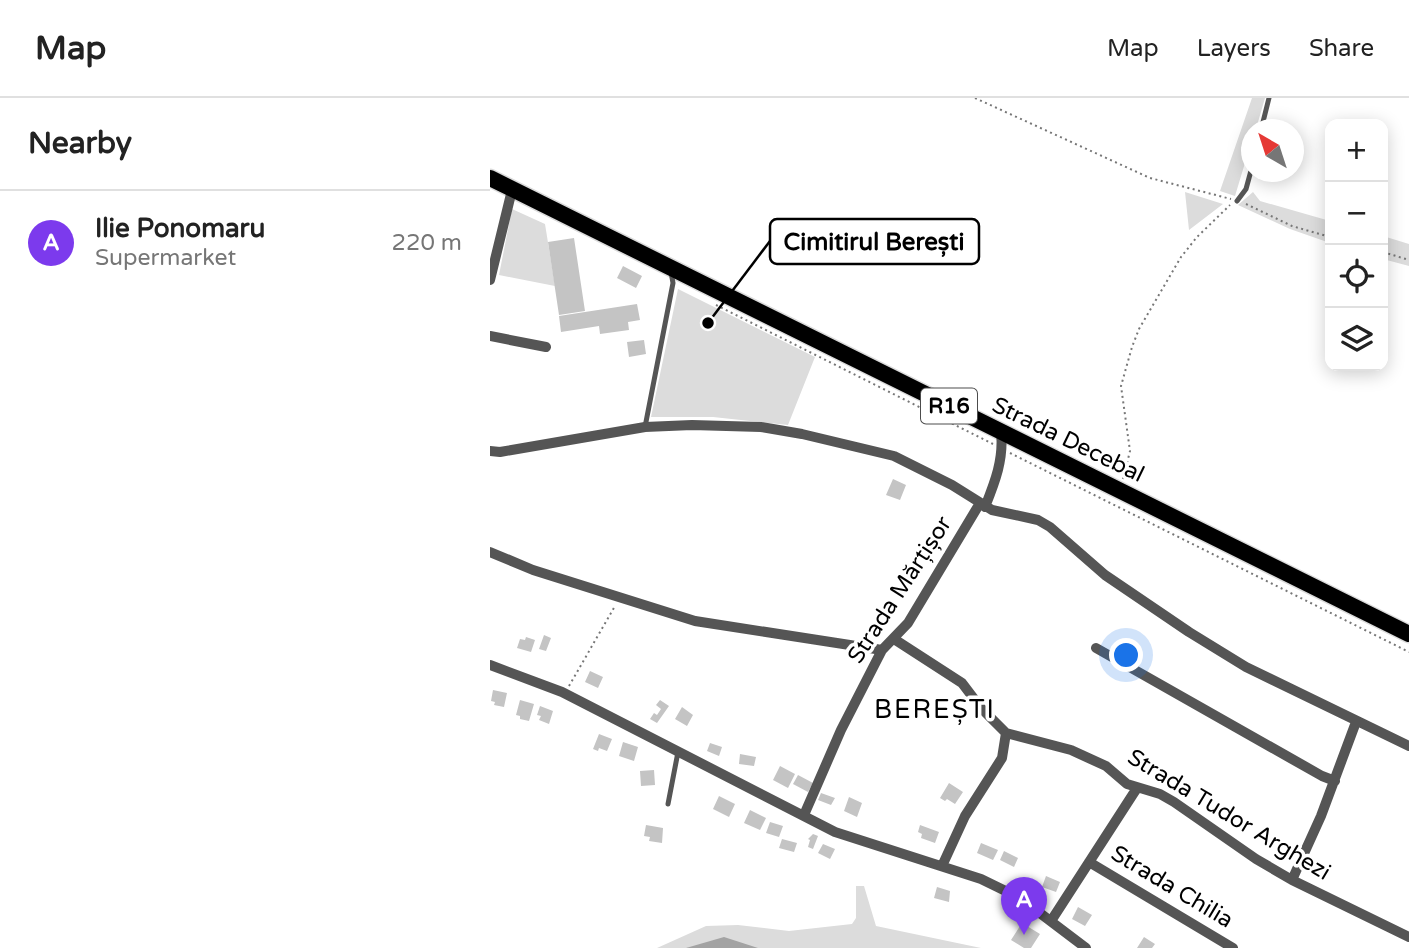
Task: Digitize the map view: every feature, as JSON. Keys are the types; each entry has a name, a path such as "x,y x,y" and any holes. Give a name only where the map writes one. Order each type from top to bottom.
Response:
{"main road":[{"name":"Strada Decebal","path":"490,178 1409,634"}],"street":[{"path":"490,280 512,190"},
{"path":"490,336 546,347"},
{"path":"490,451 500,452 645,427 692,425 761,427 835,440 894,456 918,466 1000,513 1038,520 1050,527 1105,575 1189,632 1255,672 1409,746"},
{"name":"Strada Mărțișor","path":"804,815 841,730 882,650 908,622 983,505 997,478 1003,449 1001,432"},
{"path":"490,552 533,570 695,621 882,650"},
{"path":"894,639 962,683 981,708 1006,733 1002,758 965,816 942,866"},
{"path":"1096,648 1335,781"},
{"path":"490,665 565,693 835,832 981,879 1020,898 1086,948"},
{"path":"1292,880 1335,781 1356,722"},
{"name":"Strada Tudor Arghezi","path":"1006,733 1071,750 1106,766 1127,784 1160,794 1174,802 1256,859 1292,880 1409,937"},
{"path":"1051,921 1137,788"},
{"name":"Strada Chilia","path":"1089,862 1233,948"}],"lane":[{"path":"1264,119 1269,98"},
{"path":"1237,201 1248,182"},
{"path":"645,427 673,284 670,267"},
{"path":"668,804 678,752"}],"path":[{"path":"975,98 1150,178 1237,201 1292,226 1325,236"},
{"path":"1121,492 1130,451 1121,386 1139,329 1181,257 1223,209 1237,201"},
{"path":"1388,254 1409,260"},
{"path":"710,302 1409,652"},
{"path":"565,693 621,596"}],"shaded area":[{"path":"1252,98 1265,98 1259,119 1245,119"},
{"path":"1241,130 1241,176 1235,196 1220,191"},
{"path":"1185,192 1223,204 1189,230"},
{"path":"1253,192 1260,201 1325,220 1325,241 1290,229 1238,205"},
{"path":"512,209 545,224 555,286 499,275"},
{"path":"1388,238 1409,244 1409,266 1388,260"},
{"path":"678,289 815,357 788,425 713,417 651,417"},
{"path":"856,886 864,886 876,926 981,948 657,948 706,926 738,925 789,931 852,924 856,918"},
{"path":"724,937 758,948 686,948"}],"building":[{"path":"574,238 585,311 559,315 548,242"},
{"path":"623,266 642,276 636,288 617,278"},
{"path":"637,304 640,320 628,322 629,330 600,334 599,326 561,332 559,316"},
{"path":"644,340 646,354 629,357 627,342"},
{"path":"893,479 906,485 900,500 886,495"},
{"path":"544,635 551,638 546,651 539,649"},
{"path":"526,637 535,640 531,652 517,648 520,639 525,640"},
{"path":"590,671 603,677 598,688 585,682"},
{"path":"493,690 507,693 504,707 494,705 495,702 491,701"},
{"path":"520,700 534,704 529,721 516,715"},
{"path":"660,700 669,706 657,723 650,719 661,709 656,705"},
{"path":"540,706 553,711 549,724 539,720 541,716 537,715"},
{"path":"682,707 693,715 687,726 675,719"},
{"path":"599,734 612,739 607,751 593,749"},
{"path":"623,742 638,747 634,761 619,756"},
{"path":"710,743 722,747 719,756 707,751"},
{"path":"740,754 756,757 754,766 739,764"},
{"path":"780,766 795,774 788,788 773,780"},
{"path":"654,770 655,785 641,786 640,771"},
{"path":"798,775 813,783 808,792 793,784"},
{"path":"949,783 963,792 955,804 940,798"},
{"path":"821,793 835,798 831,805 818,800"},
{"path":"719,796 735,804 729,817 713,809"},
{"path":"849,797 862,803 857,817 844,811"},
{"path":"750,810 766,818 760,830 744,823"},
{"path":"770,822 783,826 779,837 766,833"},
{"path":"646,825 663,828 662,843 649,841 650,837 644,836"},
{"path":"920,825 939,832 935,843 921,838 922,834 918,832"},
{"path":"813,834 818,836 813,849 808,847 808,839"},
{"path":"782,839 797,843 794,852 779,848"},
{"path":"981,843 998,850 993,860 977,853"},
{"path":"823,844 835,849 830,859 818,853"},
{"path":"1004,851 1018,858 1014,867 1000,860"},
{"path":"1046,876 1060,882 1056,892 1042,887"},
{"path":"937,887 950,891 949,902 934,898"},
{"path":"1078,907 1092,915 1085,926 1072,919"},
{"path":"1022,923 1040,934 1031,948 1024,948 1011,940"},
{"path":"1144,937 1155,944 1152,948 1137,948"}],"place":[{"name":"Cimitirul Berești","path":"708,323"},
{"name":"Ilie Ponomaru","path":"1024,935"}],"district":[{"name":"BEREȘTI","path":"935,709"}]}
